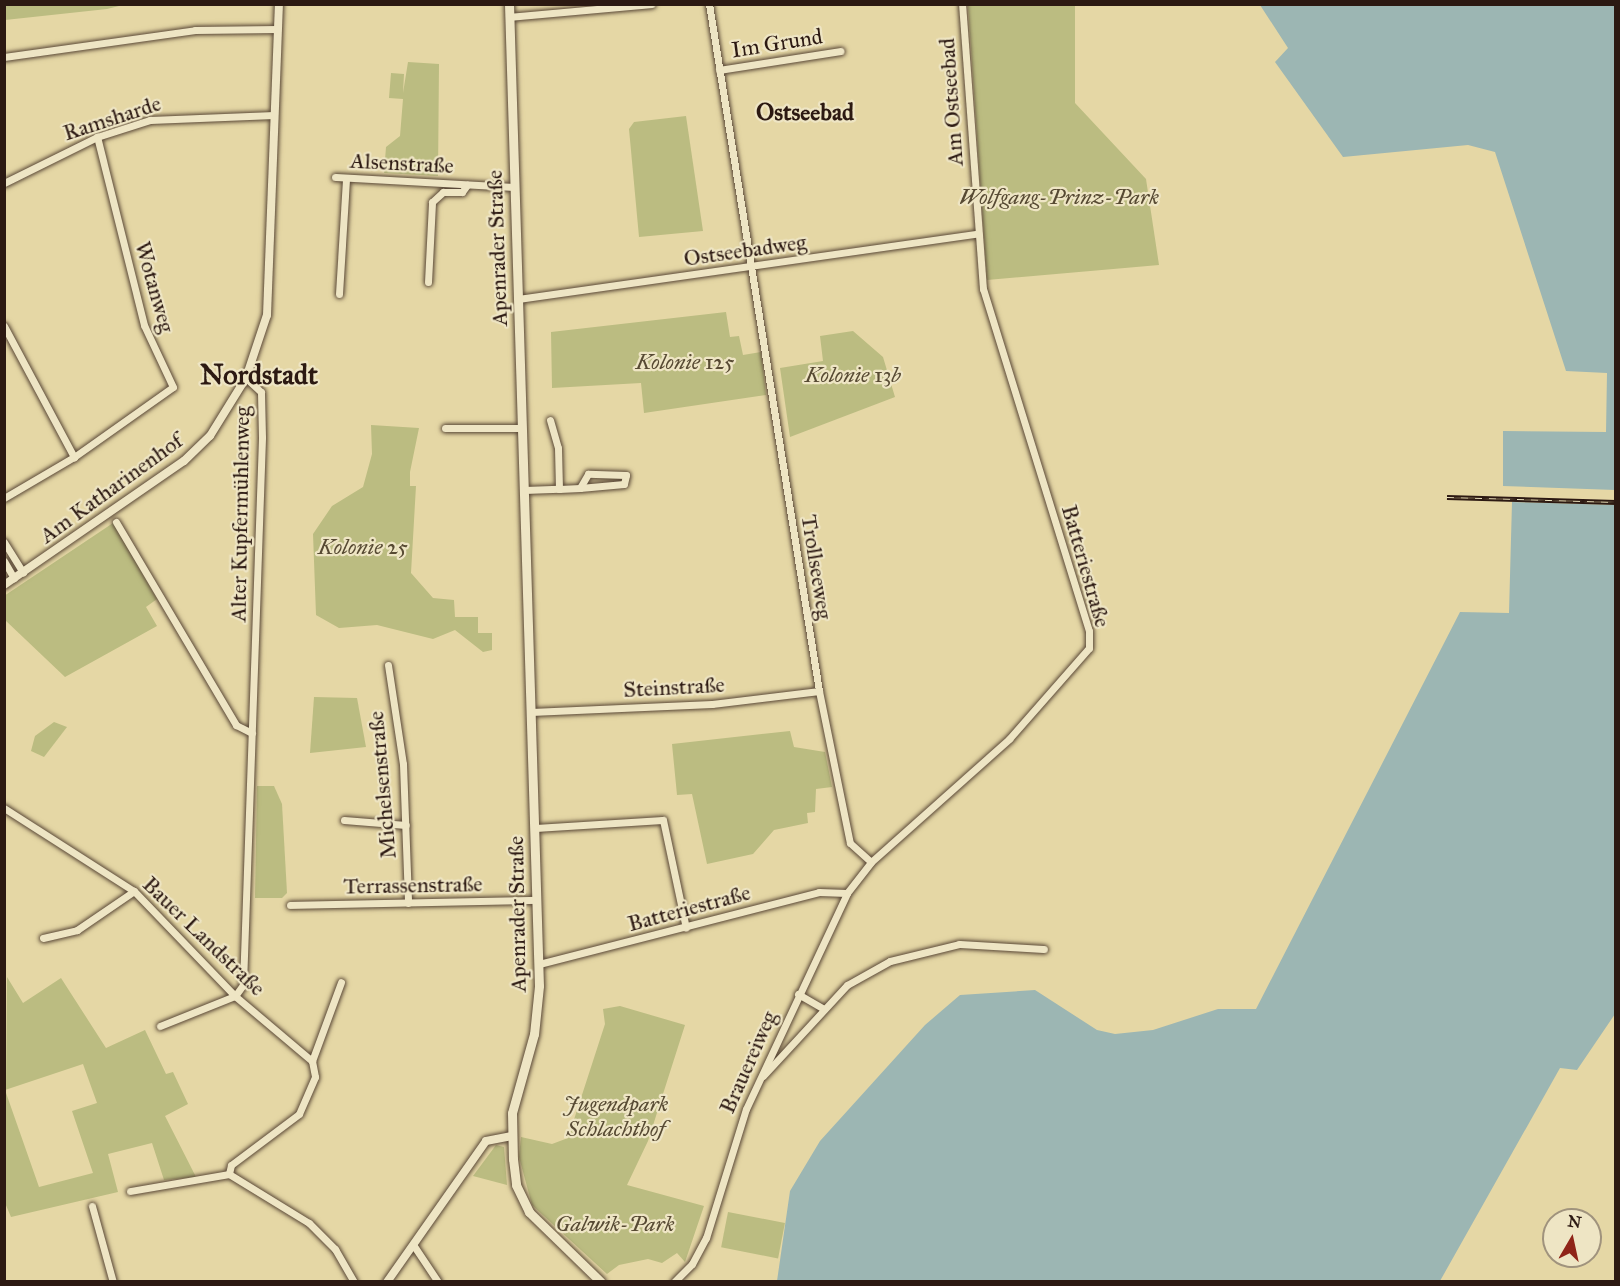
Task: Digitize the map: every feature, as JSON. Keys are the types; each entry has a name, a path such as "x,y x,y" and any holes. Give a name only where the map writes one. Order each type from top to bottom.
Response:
{"main road":[{"name":"Apenrader Straße","path":"509,4 539,964 534,1034 518,1084 511,1136 516,1185 529,1212 600,1281"}],"street":[{"name":"Alter Kupfermühlenweg","path":"235,996 243,985 262,402 258,386 246,378 267,315 279,4"},
{"path":"509,17 651,4"},
{"name":"Trollseeweg","path":"709,4 819,691 850,843 871,862"},
{"name":"Am Ostseebad","path":"962,4 977,234"},
{"path":"4,57 195,30 277,29"},
{"name":"Im Grund","path":"719,70 841,51"},
{"name":"Ramsharde","path":"4,183 97,137 171,116 274,115"},
{"name":"Wotanweg","path":"4,498 74,457 173,387 144,325 97,137"},
{"name":"Alsenstraße","path":"335,177 515,187"},
{"path":"339,294 346,178"},
{"name":"Alsenstraße","path":"428,282 432,202 443,192 465,191 467,185"},
{"name":"Ostseebadweg","path":"518,299 750,268 977,234"},
{"name":"Batteriestraße","path":"871,862 1009,739 1089,648 1089,631 983,289 977,234"},
{"path":"4,326 74,457"},
{"name":"Am Katharinenhof","path":"4,585 184,461 210,436 246,378"},
{"path":"550,420 558,448 559,489"},
{"path":"445,428 522,428"},
{"path":"524,490 580,488 624,484 626,475 588,474 580,488"},
{"path":"116,522 236,725 252,733"},
{"path":"4,542 23,572"},
{"path":"4,561 14,578"},
{"name":"Michelsenstraße","path":"388,665 406,825 408,903"},
{"name":"Steinstraße","path":"531,712 652,707 819,691"},
{"name":"Bauer Landstraße","path":"4,808 134,891 235,996 312,1061"},
{"path":"344,820 406,825"},
{"path":"535,828 663,820 686,928"},
{"name":"Brauereiweg","path":"674,1281 692,1264 706,1238 724,1167 758,1082 847,893 871,862"},
{"path":"43,938 77,930 134,891"},
{"name":"Batteriestraße","path":"539,964 825,891 847,893"},
{"name":"Terrassenstraße","path":"290,905 537,900"},
{"path":"758,1082 824,1009 857,979 908,955 982,942 1044,949"},
{"path":"229,1174 231,1165 299,1113 315,1077 312,1061 341,982"},
{"path":"798,994 824,1009"},
{"path":"160,1026 235,996"},
{"path":"387,1281 414,1246 486,1141 511,1136"},
{"path":"130,1191 229,1174 309,1223 335,1249 354,1281"},
{"path":"92,1206 112,1281"},
{"path":"414,1246 438,1281"}],"green space":[{"path":"127,4 107,9 5,20 5,5"},
{"name":"Wolfgang-Prinz-Park","path":"968,5 1075,5 1075,103 1146,179 1159,265 987,280"},
{"path":"408,62 439,64 438,176 384,173 386,147 400,136 403,99 389,98 391,73 404,74 403,93"},
{"path":"686,116 703,231 639,237 629,129 634,122"},
{"name":"Kolonie 125","path":"726,312 730,337 739,336 743,355 761,352 766,395 644,413 641,383 552,388 551,332"},
{"name":"Kolonie 13b","path":"853,331 883,357 895,397 790,437 780,368 823,361 820,336"},
{"name":"Kolonie 25","path":"371,425 419,428 410,472 410,486 416,486 411,573 433,598 454,600 455,617 478,617 478,633 492,633 492,650 483,652 455,630 433,639 377,625 339,628 316,615 313,534 332,506 363,487 372,454"},
{"path":"113,523 157,599 146,607 157,626 65,677 5,620 4,596"},
{"path":"314,697 357,698 366,747 310,753"},
{"path":"54,722 67,727 44,757 31,751 35,736"},
{"path":"790,731 794,747 825,752 832,787 816,789 815,812 807,813 808,823 774,830 753,854 707,864 692,794 677,795 672,744"},
{"path":"257,786 274,786 282,804 287,893 282,898 255,898"},
{"path":"7,977 23,1003 61,978 106,1048 145,1030 166,1074 173,1072 188,1104 165,1116 196,1177 164,1180 152,1143 108,1154 118,1192 11,1217 5,1203 6,1093 39,1187 93,1173 72,1111 97,1103 83,1064 6,1090"},
{"path":"620,1006 685,1025 648,1141 627,1185 704,1206 685,1262 677,1253 662,1263 648,1259 619,1265 607,1274 532,1205 519,1157 521,1137 552,1144 568,1138 605,1024 603,1009"},
{"path":"496,1145 504,1147 507,1185 473,1176"},
{"path":"728,1212 785,1223 778,1258 721,1247"}],"water":[{"path":"1260,5 1615,5 1615,490 1503,486 1503,431 1606,432 1607,373 1566,371 1495,152 1468,145 1343,157 1275,62 1288,48"},
{"path":"1512,502 1615,505 1615,1014 1577,1070 1560,1068 1440,1281 777,1281 790,1191 820,1141 925,1025 960,995 1035,990 1097,1030 1115,1034 1153,1030 1218,1009 1256,1009 1460,612 1509,613"}],"railway":[{"path":"1447,497 1616,502"}],"district":[{"name":"Ostseebad","path":"805,113"},
{"name":"Nordstadt","path":"259,375"}],"park label":[{"name":"Jugendpark Schlachthof","path":"616,1116"},
{"name":"Galwik-Park","path":"615,1224"}]}
